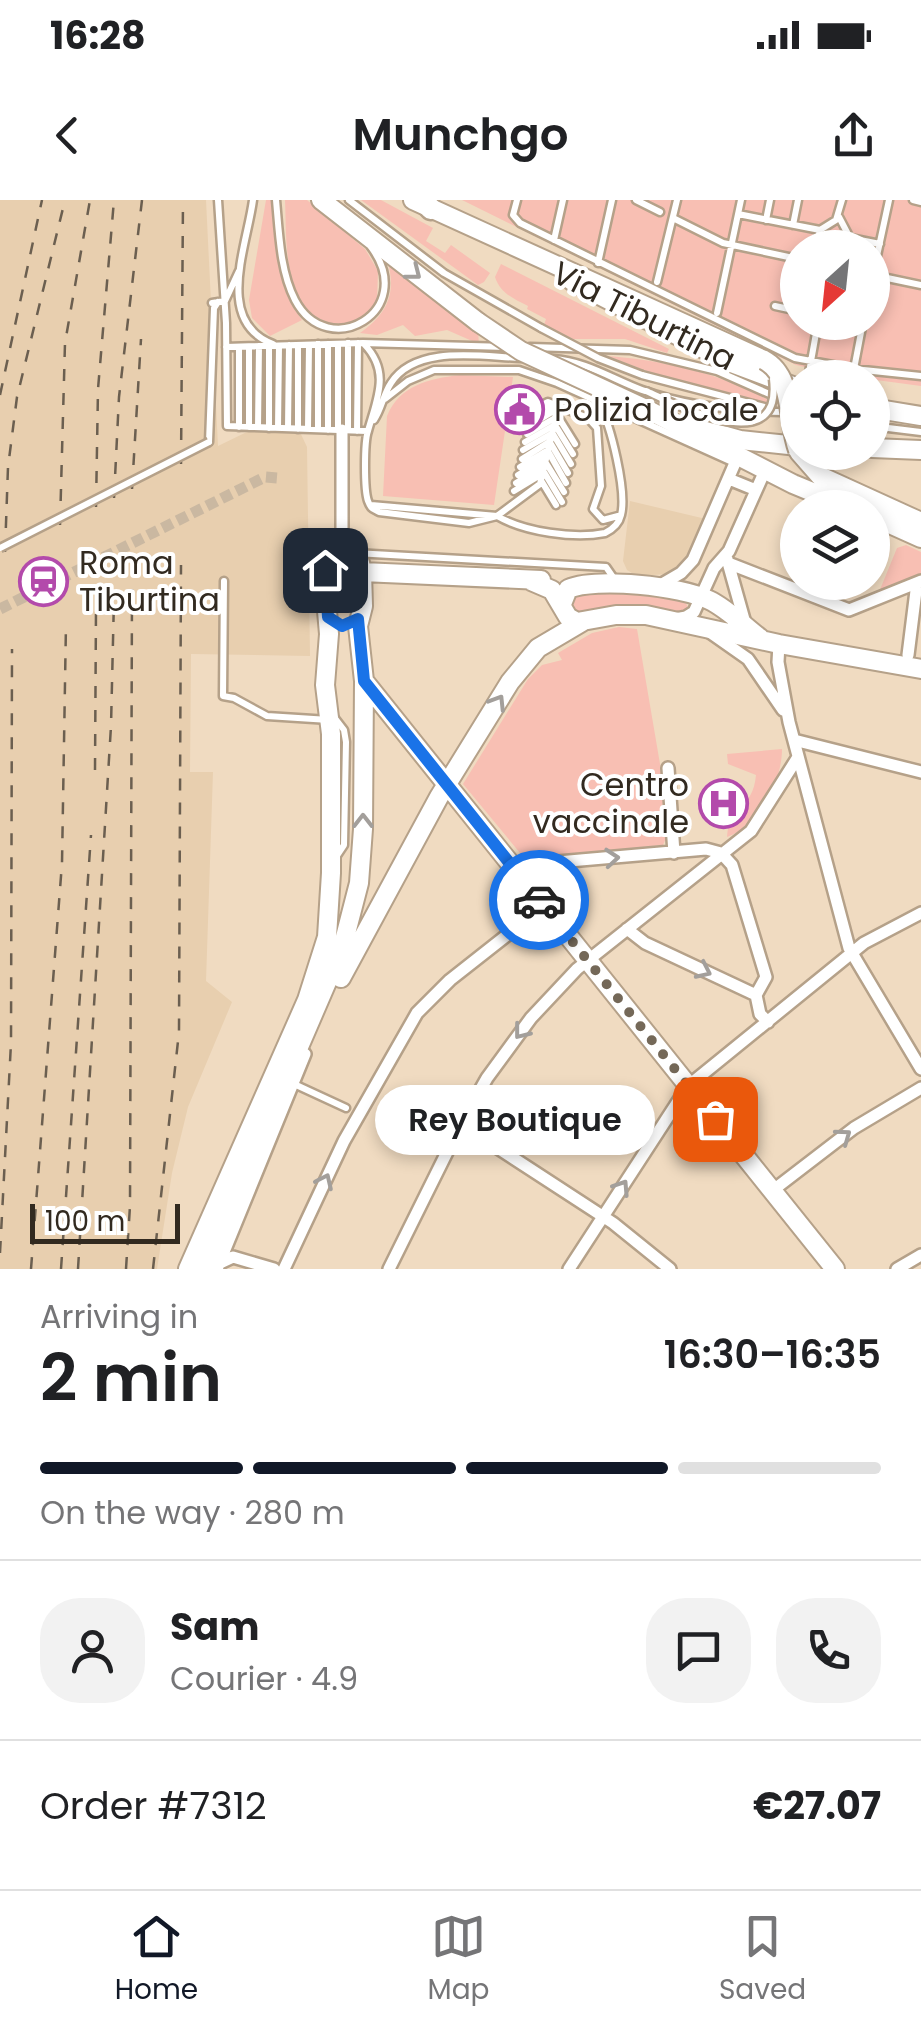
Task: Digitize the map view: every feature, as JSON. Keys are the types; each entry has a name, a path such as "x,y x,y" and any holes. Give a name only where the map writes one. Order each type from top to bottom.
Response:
{"street":[{"path":"322,200 478,322 521,350 808,490"},
{"name":"Via Tiburtina","path":"423,202 704,350 780,381"},
{"name":"Via Tiburtina","path":"494,239 764,360"},
{"path":"764,360 780,373"},
{"path":"890,411 921,416"},
{"path":"670,420 780,447"},
{"path":"346,430 346,554"},
{"path":"890,449 921,450"},
{"path":"657,587 681,573 693,560 735,463"},
{"path":"815,470 820,476 921,522"},
{"path":"746,627 727,560 763,475"},
{"path":"729,479 756,490"},
{"path":"890,524 921,538"},
{"path":"188,1269 316,975 330,915 325,570 330,558 346,554 358,560 362,572 358,619 364,681 360,884 343,945 270,1111 212,1267"},
{"path":"270,1111 305,1054 352,957 446,784 538,648 582,622 629,614 772,643 914,662 919,582 849,610 727,560 716,565 702,597 688,616 660,618"},
{"path":"362,572 657,587 702,597 772,643 798,757 852,952 921,1068"},
{"path":"531,581 548,588 570,619 582,622"},
{"path":"562,604 568,590 586,584"},
{"path":"328,617 342,626 358,619"},
{"path":"699,627 744,655 789,722"},
{"path":"364,681 835,1269"},
{"path":"329,710 363,710 394,720"},
{"path":"794,740 815,742 921,772"},
{"path":"389,1269 460,1124 515,1039 586,961 757,825 798,757"},
{"path":"668,768 674,853"},
{"path":"516,870 534,864 706,850 721,853 732,865 766,978 756,995 758,1011 768,1022"},
{"path":"331,868 340,882 360,884"},
{"path":"284,1269 344,1141 418,1014 450,980 544,906"},
{"path":"569,1269 688,1086 852,952 884,930 921,913"},
{"path":"627,929 645,943 756,995"},
{"path":"212,1267 228,1238 305,1054"},
{"path":"772,1191 854,1128 921,1088"},
{"path":"460,1124 603,1216 670,1269"},
{"path":"228,1238 250,1260"},
{"path":"897,1269 921,1254"},
{"path":"212,1267 230,1257 274,1269"}],"lane":[{"path":"218,200 218,302 226,348 227,426 367,432"},
{"path":"256,200 238,300 247,328 279,346 278,428"},
{"path":"276,200 280,245 291,292 305,314 330,327 345,328 364,322 374,314 383,295 384,276 379,260 350,223"},
{"name":"Via Tiburtina","path":"349,200 444,273 598,358 642,376 780,411"},
{"path":"517,200 515,218 554,240 802,360"},
{"path":"554,240 563,200"},
{"path":"598,262 612,200"},
{"path":"636,200 660,212"},
{"path":"657,282 677,200"},
{"path":"717,313 741,200"},
{"path":"766,220 770,200"},
{"path":"792,225 798,200"},
{"path":"842,200 839,223 843,230"},
{"path":"883,230 888,200"},
{"path":"914,200 921,202"},
{"path":"738,214 820,230 835,222 840,211"},
{"path":"673,218 730,245 780,255"},
{"path":"0,548 209,442 214,308 242,265"},
{"path":"890,279 921,285"},
{"path":"776,306 780,307"},
{"path":"346,430 348,343"},
{"name":"Via Tiburtina","path":"226,348 348,343 620,348 716,370 756,385 780,400"},
{"path":"360,343 377,360 382,380 374,420"},
{"path":"346,430 360,343"},
{"path":"308,429 313,344"},
{"path":"313,344 318,430"},
{"path":"328,344 328,430"},
{"path":"338,344 346,430"},
{"path":"288,345 288,428"},
{"path":"298,345 298,429"},
{"path":"254,427 259,346"},
{"path":"268,428 269,346"},
{"path":"239,347 239,427"},
{"path":"249,347 254,427"},
{"path":"550,441 531,493 497,516 478,522 401,517 379,512 370,504 367,432 390,386 402,372 423,361 444,357 570,360 730,424 747,423 762,415 773,396 773,380 764,360"},
{"path":"384,400 408,380 434,370 512,370 546,379 763,475 794,484"},
{"path":"890,373 921,376"},
{"path":"646,392 734,410 780,412"},
{"path":"523,450 547,401 559,504"},
{"path":"497,516 508,523 541,530 599,534 615,526 622,506 612,433 599,403"},
{"path":"523,450 550,441 588,418 597,428 602,486 593,503 594,514 611,520 618,516 622,506"},
{"path":"890,428 921,432"},
{"path":"523,450 550,441"},
{"path":"523,450 550,441"},
{"path":"550,441 570,464"},
{"path":"550,441 568,473"},
{"path":"550,441 566,483"},
{"path":"550,441 564,492"},
{"path":"523,450 550,441 575,444"},
{"path":"523,450 550,441 573,454"},
{"path":"346,554 606,567 617,585"},
{"path":"224,581 223,696 267,716 329,710"},
{"path":"294,1084 346,1108"}],"shaded area":[{"path":"0,200 206,200 218,446 290,411 307,447 310,656 191,654 190,772 213,772 206,981 232,1002 188,1107 172,1173 157,1269 0,1269"},
{"path":"266,200 273,200 283,279 302,320 270,336 252,318 249,300"},
{"path":"285,200 307,200 365,249 378,271 377,301 361,319 339,324 320,319 306,309 291,276"},
{"path":"361,200 381,200 433,228 426,241 445,253 451,245 490,273 478,285"},
{"path":"462,200 921,200 921,386 890,382 890,360 786,360"},
{"path":"387,259 478,331 479,344 447,330 415,336 403,325 377,335 360,333 388,301 391,282"},
{"path":"501,264 669,349 667,353 625,339 573,339 544,325 546,319 500,287 495,277"},
{"path":"608,356 696,371 777,405 664,378"},
{"path":"459,375 513,377 494,505 383,496 387,416 393,406 417,385"},
{"path":"630,501 706,519 687,557 668,574 637,576 627,570 623,561"},
{"path":"906,545 921,552 921,576 890,588 890,565 897,548"},
{"path":"581,589 684,600 688,607 684,613 582,616 568,603"},
{"path":"619,627 637,629 666,799 661,807 669,831 663,845 525,859 463,784 528,679 542,665 562,660 558,653 592,633"},
{"path":"782,749 778,775 766,801 749,823 727,837 732,819 750,795 756,775 728,764 727,754"}],"tunnel":[{"path":"0,609 265,477 277,478"}],"railway":[{"path":"0,395 42,200"},
{"path":"5,552 8,467 17,397 65,200"},
{"path":"60,525 65,343 90,200"},
{"path":"96,507 98,389 114,200"},
{"path":"114,498 119,397 142,200"},
{"path":"181,464 183,200"},
{"path":"132,489 141,339"},
{"path":"153,1269 179,1032 181,565"},
{"path":"126,1269 130,1206 132,589"},
{"path":"78,1269 111,726 114,598"},
{"path":"95,770 96,608"},
{"path":"31,1269 62,863 66,623"},
{"path":"0,1253 11,1043 12,649"},
{"path":"61,1269 91,835"}],"way so far":[{"path":"539,900 715,1119"}],"place":[{"name":"Polizia locale","path":"519,410"},
{"name":"Roma Tiburtina","path":"44,581"},
{"name":"Centro vaccinale","path":"724,803"},
{"name":"Rey Boutique","path":"715,1119"}],"route":[{"path":"325,570 328,617 342,626 358,619 364,681 539,900"}]}
